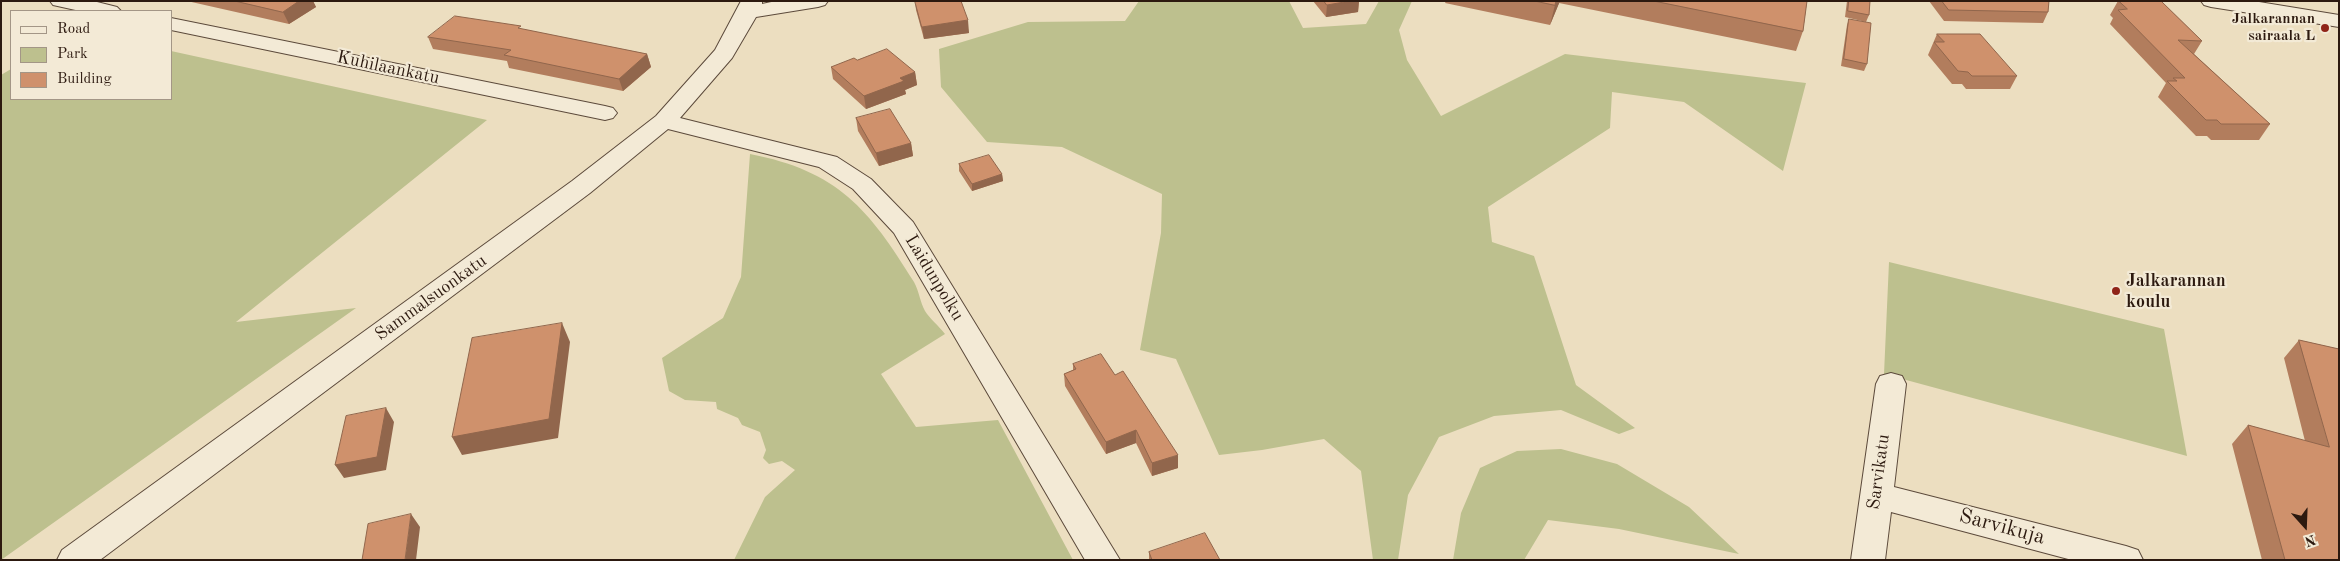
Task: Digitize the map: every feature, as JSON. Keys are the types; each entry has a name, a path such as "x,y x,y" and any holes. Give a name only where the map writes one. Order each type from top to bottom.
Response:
{"street":[{"path":"60,1 105,10"},
{"path":"750,7 818,1"},
{"path":"2211,1 2339,21"},
{"name":"Sammalsuonkatu","path":"74,560 581,187 664,121 724,53 750,7"},
{"name":"Kuhilaankatu","path":"172,24 605,113"},
{"name":"Laidunpolku","path":"664,121 828,162 862,184 904,228 1103,560"},
{"name":"Sarvikatu","path":"1868,560 1891,384"},
{"name":"Sarvikuja","path":"1876,495 2126,560"}],"green space":[{"path":"1139,1 1289,1 1303,28 1366,24 1379,1 1412,1 1399,30 1407,60 1441,116 1565,54 1806,83 1783,171 1684,102 1612,92 1610,128 1488,207 1492,242 1534,256 1576,385 1635,428 1619,434 1561,410 1494,416 1439,437 1408,495 1398,560 1373,560 1361,471 1324,439 1262,450 1219,455 1176,359 1140,350 1161,233 1162,194 1062,147 987,142 941,87 939,49 1028,22 1125,21"},
{"path":"172,51 487,120 236,322 356,308 1,560 1,75 10,70 10,100 172,100"},
{"path":"750,154 780,161 806,171 829,183 866,214 882,234 914,282 925,311 945,334 881,374 916,427 998,420 1073,560 734,560 765,497 795,470 782,461 769,464 763,458 766,450 760,432 742,425 738,418 717,409 716,402 685,400 669,391 662,358 723,318 741,277"},
{"path":"1889,262 2164,329 2187,456 1884,374"},
{"path":"1561,449 1617,464 1689,507 1739,554 1619,529 1548,520 1524,560 1453,560 1461,513 1480,468 1517,451"}],"building":[{"path":"235,1 299,1 283,12"},
{"path":"915,1 961,1 968,20 922,27"},
{"path":"1324,1 1350,1 1327,5"},
{"path":"1535,1 1556,1 1555,5"},
{"path":"1654,1 1807,1 1803,31"},
{"path":"1849,1 1870,1 1869,15 1848,11"},
{"path":"1942,1 2049,1 2048,12 1949,10"},
{"path":"2119,1 2161,1 2202,41 2178,40 2270,124 2221,124 2217,120 2206,120 2167,81 2177,81 2173,78 2185,78 2118,10 2127,9"},
{"path":"455,16 521,26 518,28 647,54 619,79 504,55 511,50 428,37"},
{"path":"1849,19 1871,23 1867,64 1844,59"},
{"path":"1937,34 1980,34 2017,76 1972,76 1968,72 1958,71 1934,42 1944,42"},
{"path":"887,49 915,72 900,78 904,81 864,96 831,67 854,58 857,60"},
{"path":"890,109 911,143 876,153 856,118"},
{"path":"989,155 1002,174 972,184 959,164"},
{"path":"562,323 549,419 452,437 472,338"},
{"path":"2299,340 2339,349 2339,560 2285,560 2248,425 2329,447"},
{"path":"1101,354 1115,375 1123,371 1178,455 1152,463 1136,430 1106,442 1064,374 1076,369 1073,364"},
{"path":"386,408 377,457 335,465 346,416"},
{"path":"411,514 405,560 362,560 368,524"},
{"path":"1205,533 1220,560 1152,560 1149,552"}],"place":[{"name":"Jalkarannan sairaala L","path":"2325,28"},
{"name":"Jalkarannan koulu","path":"2116,291"}]}
